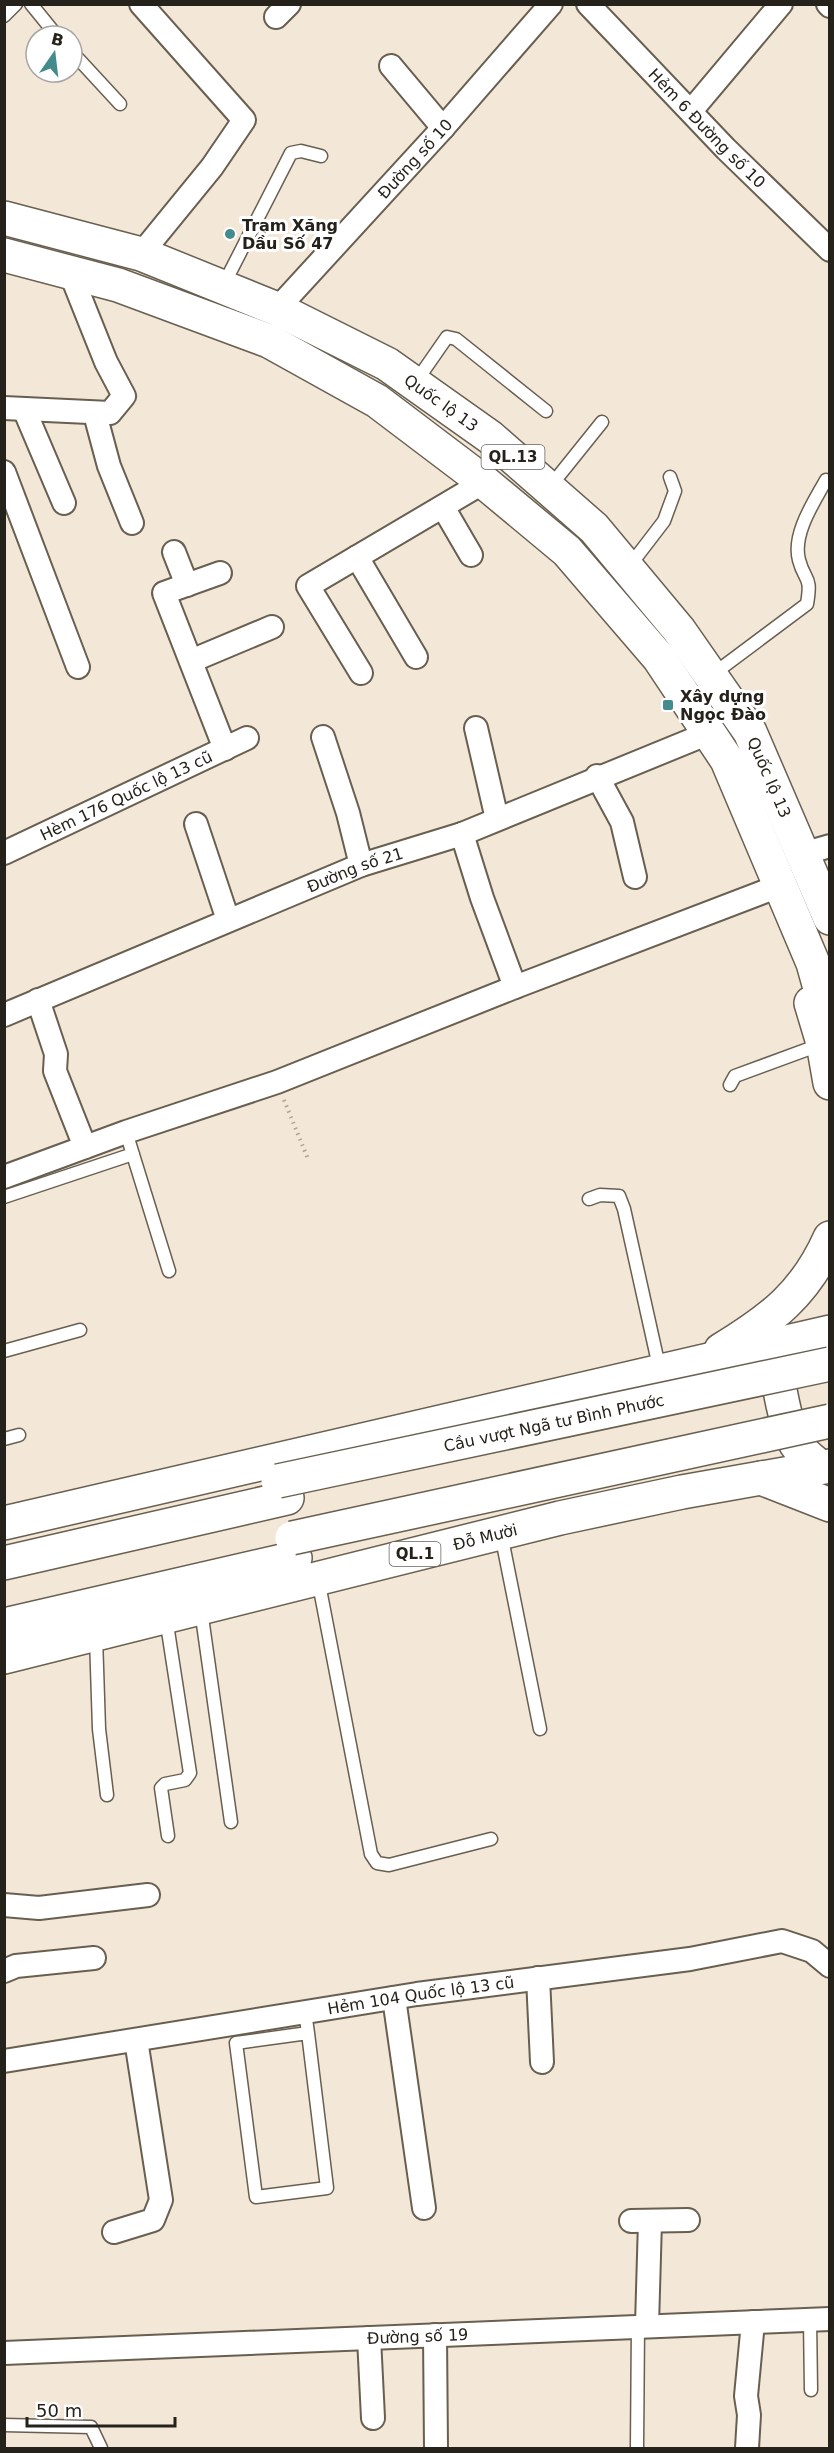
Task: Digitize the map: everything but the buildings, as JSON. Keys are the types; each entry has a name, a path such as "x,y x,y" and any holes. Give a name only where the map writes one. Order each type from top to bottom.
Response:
{"highway":[{"name":"Quốc lộ 13","path":"4,218 141,254 277,309 387,364 490,437 594,528 679,630 711,675 750,732 816,850 830,918"},
{"name":"Quốc lộ 13","path":"4,255 118,285 269,341 377,400 484,482 567,551 659,658 727,760 781,891 787,928 826,1034 830,1083"},
{"path":"702,1362 745,1336 794,1296 812,1274 830,1238"},
{"path":"4,1523 830,1332"},
{"path":"777,1346 778,1371 790,1429 798,1447 826,1458"},
{"name":"Cầu vượt Ngã tư Bình Phước","path":"283,1490 830,1364"},
{"name":"Cầu vượt Ngã tư Bình Phước","path":"283,1490 830,1380"},
{"name":"QL.1","path":"302,1558 830,1421"},
{"name":"Đỗ Mười","path":"4,1604 302,1558 501,1532 618,1505 759,1478 826,1458"},
{"name":"QL.1","path":"302,1558 826,1458"},
{"path":"759,1478 830,1505"},
{"path":"4,1544 283,1490"},
{"path":"4,1563 283,1490"},
{"name":"Đỗ Mười","path":"4,1657 201,1609 302,1558"},
{"name":"Đỗ Mười","path":"4,1625 302,1558"}],"street":[{"path":"141,4 244,120 212,167 141,254"},
{"name":"Đường số 10","path":"277,309 443,128 551,4"},
{"name":"Hẻm 6 Đường số 10","path":"588,4 726,149 830,250"},
{"path":"691,111 780,4"},
{"path":"391,66 443,128"},
{"path":"14,409 110,413 124,396 106,362 70,272"},
{"path":"14,409 64,503"},
{"path":"95,414 109,466 132,523"},
{"path":"4,472 78,667"},
{"path":"361,673 308,586 484,482"},
{"path":"443,507 471,555"},
{"path":"174,552 187,585"},
{"path":"357,557 416,657"},
{"path":"220,573 165,593 225,748"},
{"path":"191,661 272,627"},
{"path":"476,728 497,819"},
{"name":"Đường số 21","path":"4,1015 361,865 462,834 597,776 709,732"},
{"path":"323,737 348,813 361,865"},
{"name":"Hèm 176 Quốc lộ 13 cũ","path":"4,853 247,738"},
{"path":"597,776 622,822 635,877"},
{"path":"196,824 228,920"},
{"path":"462,834 482,898 515,987"},
{"path":"4,1177 126,1132 278,1082 515,987 781,891"},
{"path":"38,1000 56,1054 55,1071 85,1148"},
{"path":"4,1905 39,1908 148,1895"},
{"name":"Hẻm 104 Quốc lộ 13 cũ","path":"4,2061 136,2040 307,2022 394,1998 690,1959 782,1941 812,1951 830,1966"},
{"path":"4,1971 16,1966 94,1958"},
{"path":"538,1978 542,2062"},
{"path":"394,1998 424,2208"},
{"path":"114,2232 153,2220 161,2200 136,2040"},
{"path":"642,2325 641,2221 688,2220"},
{"name":"Đường số 19","path":"4,2353 820,2319"},
{"path":"747,2448 749,2415 746,2396 753,2322"},
{"path":"435,2335 436,2448"},
{"path":"369,2338 373,2418"}],"lane":[{"path":"4,16 16,4"},
{"path":"31,4 47,24"},
{"path":"84,65 120,104"},
{"path":"222,287 291,153 301,151 321,156"},
{"path":"415,384 447,337 456,339 546,411"},
{"path":"549,489 602,422"},
{"path":"628,568 664,521 675,491 670,477"},
{"path":"711,675 807,604 811,584 798,559 800,531 826,480"},
{"path":"730,1084 735,1076 826,1034"},
{"path":"126,1132 169,1271"},
{"path":"4,1197 133,1154"},
{"path":"589,1199 619,1196 624,1209 661,1372"},
{"path":"4,1351 80,1330"},
{"path":"4,1438 19,1435"},
{"path":"501,1532 540,1729"},
{"path":"302,1558 371,1854 377,1863 389,1865 491,1839"},
{"path":"201,1609 231,1822"},
{"path":"166,1617 190,1773 185,1780 165,1784 161,1788 168,1836"},
{"path":"96,1633 99,1729 107,1795"},
{"path":"307,2022 327,2188 256,2197 236,2043 307,2022"},
{"path":"811,2390 820,2319"},
{"path":"637,2447 642,2325"},
{"path":"4,2425 91,2427 101,2448"}],"path":[{"path":"278,1082 308,1159"}],"place":[{"name":"Trạm Xăng Dầu Số 47","path":"230,234"},
{"name":"Xây dựng Ngọc Đào","path":"668,705"}]}
